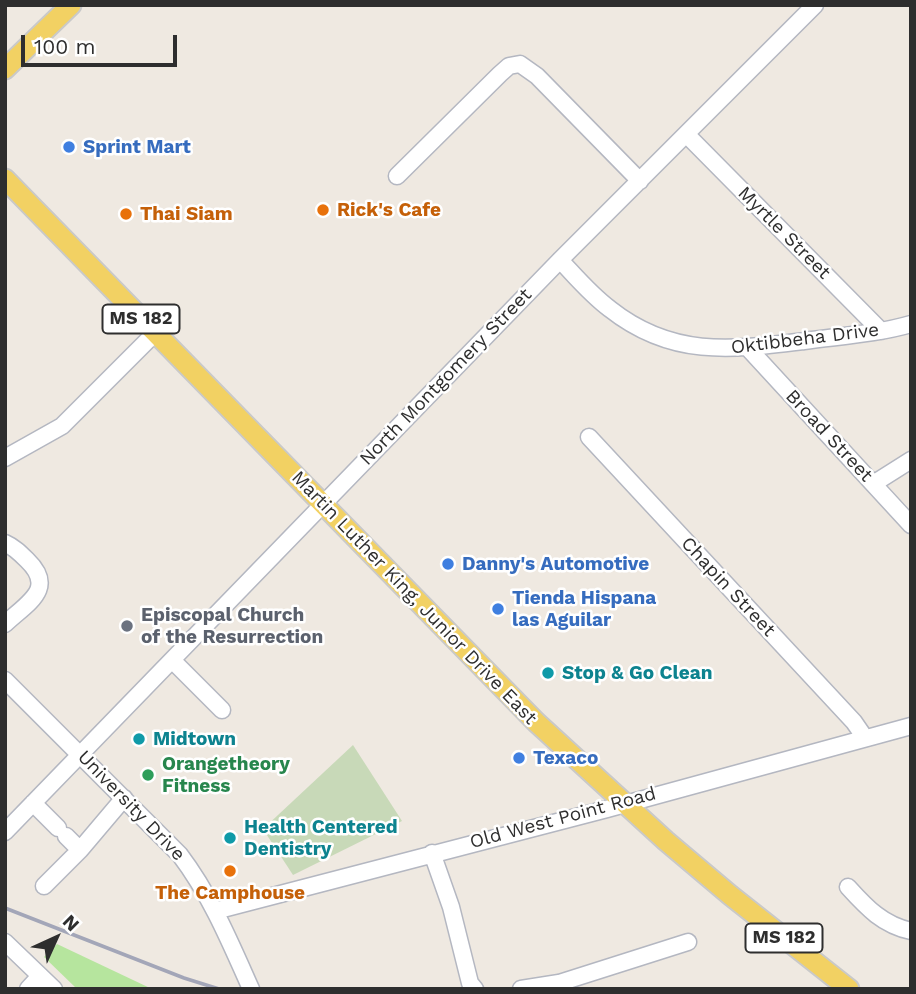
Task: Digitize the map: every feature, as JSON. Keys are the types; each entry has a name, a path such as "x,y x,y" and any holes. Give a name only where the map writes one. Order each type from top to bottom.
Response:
{"main road":[{"path":"5,69 13,54 71,5"},
{"name":"Martin Luther King, Junior Drive East","path":"5,179 536,722 730,895 849,989"}],"street":[{"name":"North Montgomery Street","path":"5,832 560,260 815,5"},
{"path":"397,176 499,74 509,66 520,64 537,76 640,181"},
{"name":"Myrtle Street","path":"687,135 881,331"},
{"name":"Oktibbeha Drive","path":"560,260 601,302 645,331 665,340 708,349 748,348 881,331 911,324"},
{"path":"5,458 62,426 155,333"},
{"name":"Broad Street","path":"748,348 911,524"},
{"name":"Chapin Street","path":"589,437 854,722 865,738"},
{"path":"873,484 911,460"},
{"path":"5,543 13,546 36,568 41,579 40,590 5,624"},
{"path":"172,660 222,710"},
{"name":"University Drive","path":"5,680 82,754 180,855 197,878 215,911 251,989"},
{"name":"Old West Point Road","path":"215,911 911,726"},
{"path":"44,886 124,798"},
{"path":"33,803 79,850"},
{"path":"432,853 451,907 470,983 475,989"},
{"path":"848,887 872,913 895,928 911,932"},
{"path":"5,942 54,989"},
{"path":"521,989 559,983 688,942"},
{"path":"27,989 40,976"}],"green space":[{"path":"353,745 402,821 293,875 263,829"},
{"path":"57,944 152,989 77,989 44,957"}],"railway":[{"path":"5,908 184,978 219,989"}],"place":[{"name":"Sprint Mart","path":"69,147"},
{"name":"Rick's Cafe","path":"323,210"},
{"name":"Thai Siam","path":"126,214"},
{"name":"Danny's Automotive","path":"448,564"},
{"name":"Tienda Hispana las Aguilar","path":"498,609"},
{"name":"Episcopal Church of the Resurrection","path":"127,626"},
{"name":"Stop & Go Clean","path":"548,673"},
{"name":"Midtown","path":"139,739"},
{"name":"Texaco","path":"519,758"},
{"name":"Orangetheory Fitness","path":"148,775"},
{"name":"Health Centered Dentistry","path":"230,838"},
{"name":"The Camphouse","path":"230,871"}]}
